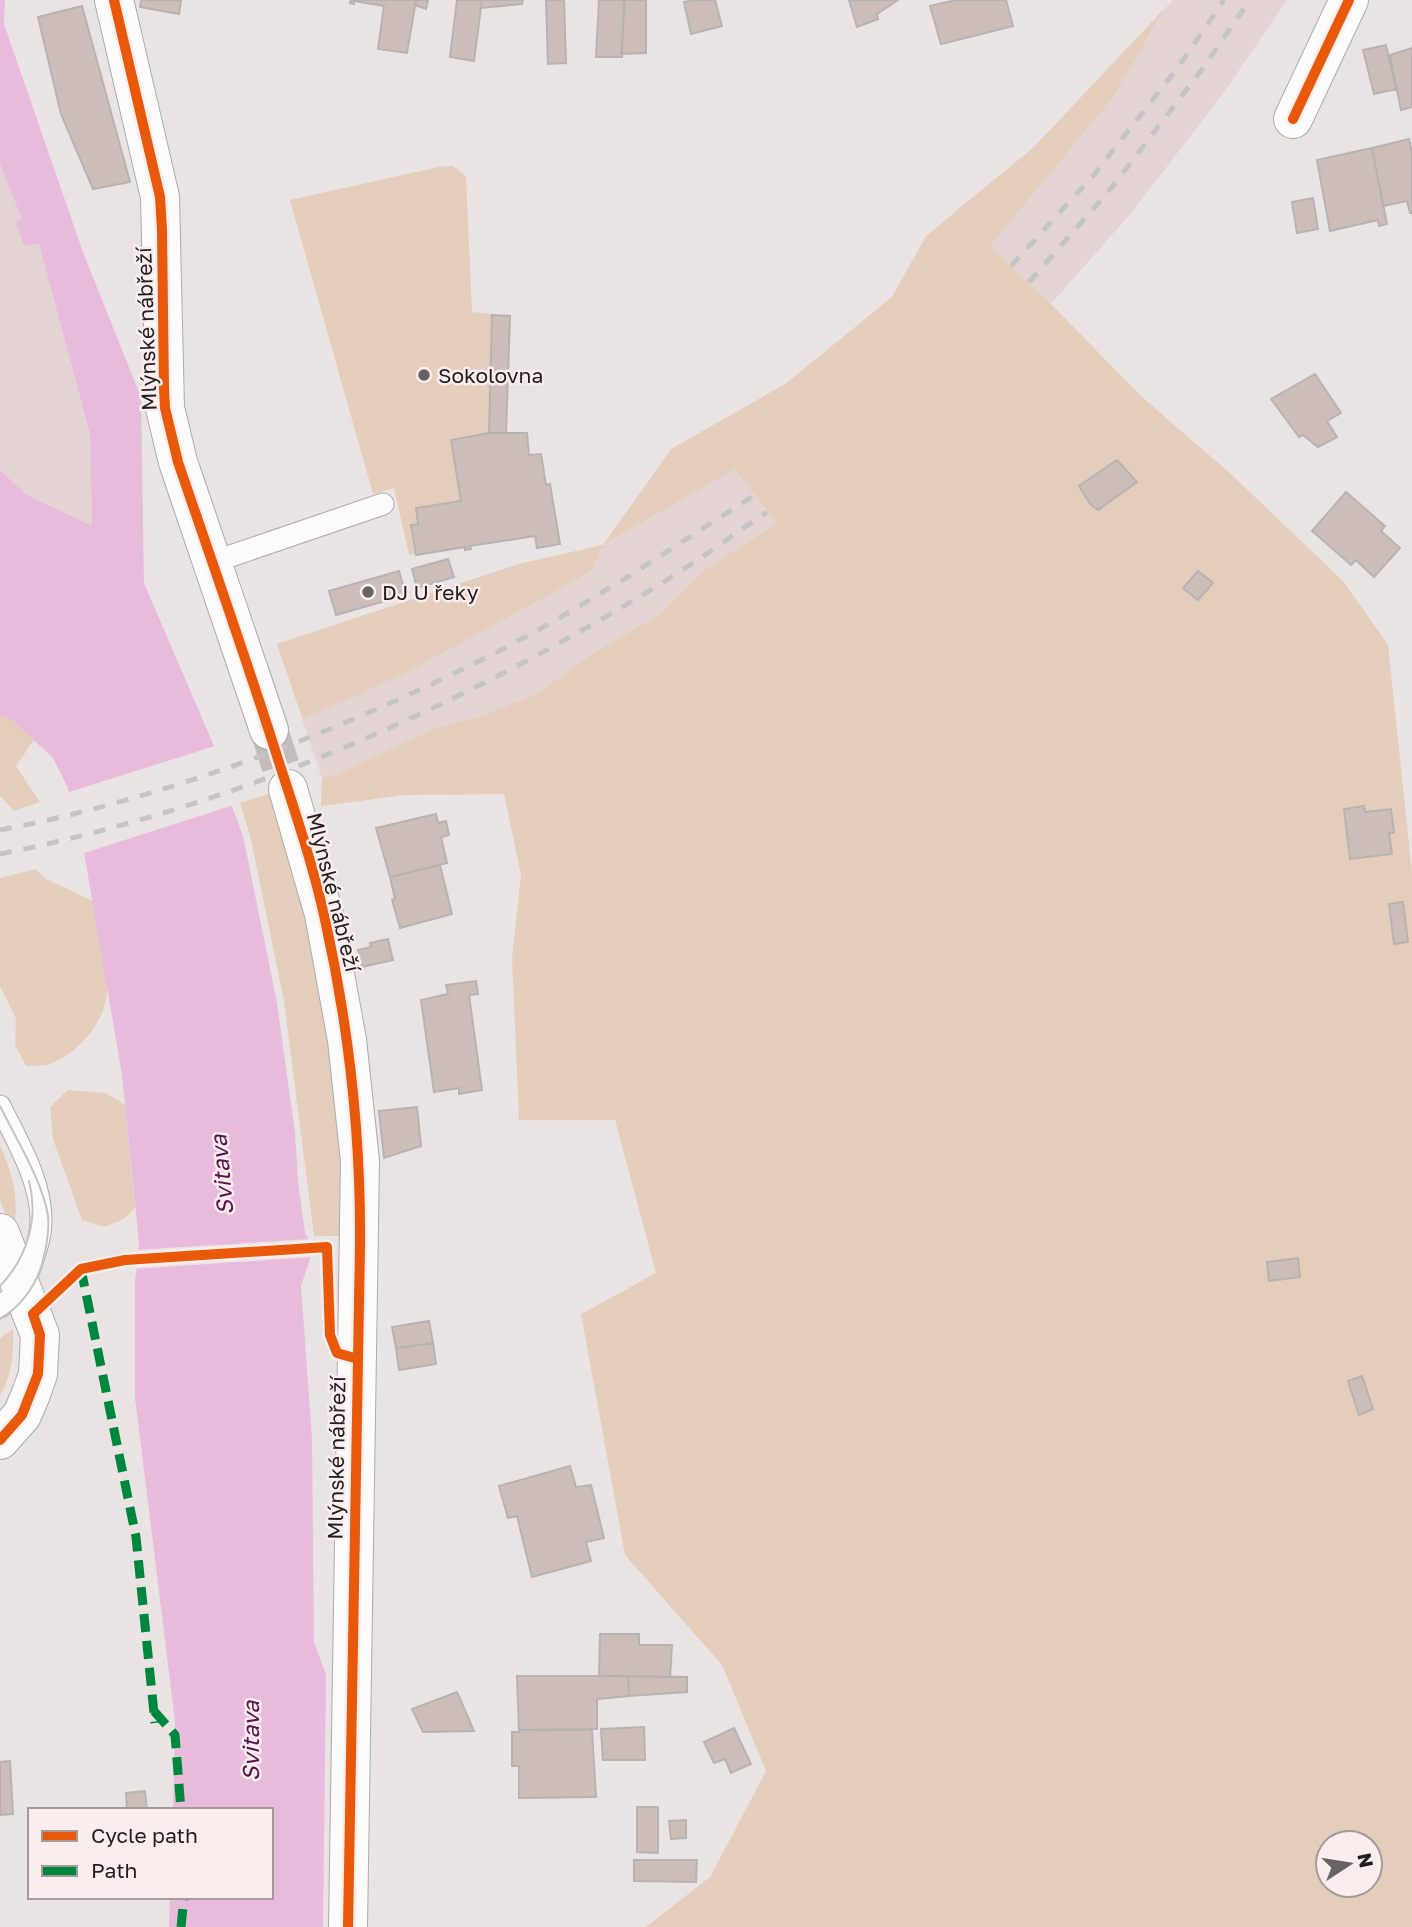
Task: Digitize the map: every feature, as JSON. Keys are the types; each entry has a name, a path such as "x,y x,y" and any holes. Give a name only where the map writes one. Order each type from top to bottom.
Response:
{"street":[{"name":"Mlýnské nábřeží","path":"114,0 160,197 165,408 178,462 269,730"},
{"path":"1293,119 1349,0"},
{"name":"Mlýnské nábřeží","path":"288,789 324,914 347,1040 360,1161 348,1927"},
{"path":"0,1233 18,1302 40,1335 38,1374 22,1415 0,1440"}],"lane":[{"path":"213,562 383,504"},
{"path":"0,1106 23,1153 40,1207 39,1240 18,1302"}],"shaded area":[{"path":"1173,0 1287,0 1225,91 1133,211 1051,304 952,214 1033,148"},
{"path":"1164,9 1114,96 990,246 1142,397 1231,474 1344,582 1388,645 1412,872 1412,1927 646,1927 710,1877 766,1771 722,1665 625,1555 581,1314 656,1273 615,1120 519,1120 512,958 521,875 504,794 405,795 321,806 322,778 332,777 433,729 483,716 540,692 592,654 657,616 702,572 777,523 735,469 603,545 671,449 785,384 892,297 926,236 1033,148"},
{"path":"0,164 23,219 25,246 39,244 90,436 92,527 27,495 0,470"},
{"name":"Sokolovna","path":"453,166 466,176 472,312 510,316 506,432 527,433 529,455 541,454 546,484 550,484 560,544 535,536 471,546 471,549 465,550 465,547 409,555 394,488 373,494 290,200"},
{"path":"736,468 778,524 702,572 657,616 504,794 405,795 321,806 322,778 277,644 519,564 603,545"},
{"path":"603,545 592,570 558,590 408,672 303,719 277,644 519,564"},
{"path":"0,716 12,720 34,740 16,766 40,802 14,811 0,796"},
{"path":"275,792 332,996 349,1236 314,1236 284,1001 250,835 240,803"},
{"path":"36,869 46,879 93,901 107,987 98,1022 83,1042 63,1058 50,1064 26,1066 15,1045 16,1019 0,986 0,878"},
{"path":"68,1090 106,1093 125,1105 135,1208 124,1219 104,1227 82,1220 53,1139 50,1107"},
{"path":"0,1145 14,1188 16,1210 13,1233 0,1200"},
{"path":"13,1329 11,1364 0,1396 0,1338"}],"water":[{"name":"Svitava","path":"0,0 5,0 4,24 83,252 141,397 144,583 214,746 222,779 243,836 277,1003 295,1133 305,1233 313,1250 301,1286 312,1439 314,1642 326,1675 323,1927 169,1927 170,1899 273,1899 273,1808 173,1808 175,1721 135,1398 135,1283 139,1244 122,1075 79,823 67,786 53,758 12,720 0,716 0,470 27,495 92,526 90,435 39,244 24,246 16,222 22,219 0,164"}],"pier":[{"path":"218,745 234,805 81,854 76,823 66,793"},
{"path":"312,1239 315,1246 314,1257 133,1269 135,1250"}],"building":[{"path":"141,0 181,0 179,14 140,7"},
{"path":"351,0 416,0 407,53 378,49 384,6 354,1 354,4 350,3"},
{"path":"416,0 428,0 426,9 415,5"},
{"path":"457,0 482,0 474,61 450,57"},
{"path":"482,0 523,0 522,4 481,8"},
{"path":"546,0 564,0 566,63 548,64"},
{"path":"599,0 624,0 622,57 596,57"},
{"path":"625,0 646,0 646,53 621,54"},
{"path":"715,0 722,26 691,34 684,2"},
{"path":"849,0 898,0 877,14 878,19 857,27"},
{"path":"956,0 1006,0 1013,26 941,44 930,6"},
{"path":"82,6 130,182 93,189 61,114 38,17"},
{"path":"1386,45 1396,89 1374,94 1363,50"},
{"path":"1412,48 1412,107 1401,110 1390,55"},
{"path":"1409,139 1412,153 1412,213 1407,201 1383,206 1372,148"},
{"path":"1372,148 1387,224 1379,226 1378,220 1330,231 1317,160"},
{"path":"1313,198 1318,229 1297,233 1292,202"},
{"path":"492,315 510,316 506,433 489,433"},
{"path":"1315,374 1341,413 1327,421 1337,437 1318,447 1303,435 1299,437 1271,399"},
{"path":"489,433 527,433 529,455 541,454 546,485 550,484 560,544 537,548 535,536 470,546 471,549 465,550 465,547 416,555 411,525 418,524 416,508 461,501 451,440"},
{"path":"1117,460 1137,482 1098,510 1091,505 1079,486"},
{"path":"1346,492 1385,526 1381,531 1400,548 1374,577 1356,560 1351,565 1312,531"},
{"path":"448,559 454,577 417,588 412,569"},
{"path":"399,571 406,595 336,615 329,591"},
{"path":"1198,571 1213,583 1198,600 1183,588"},
{"path":"1364,806 1365,812 1391,809 1394,833 1389,833 1392,854 1350,859 1344,809"},
{"path":"436,814 438,823 446,821 449,835 441,837 447,863 390,877 376,828"},
{"path":"440,865 452,914 400,928 392,900 395,899 390,877"},
{"path":"1403,902 1408,942 1394,944 1389,904"},
{"path":"388,939 393,960 362,967 358,950 371,947 370,943"},
{"path":"476,981 478,994 469,995 482,1090 459,1094 459,1088 434,1092 421,1000 448,994 446,985"},
{"path":"417,1107 421,1146 384,1158 379,1111"},
{"path":"1298,1258 1300,1277 1269,1281 1267,1262"},
{"path":"429,1321 433,1343 396,1348 392,1327"},
{"path":"433,1343 436,1364 399,1370 396,1348"},
{"path":"1362,1376 1373,1409 1359,1415 1348,1381"},
{"path":"570,1466 576,1487 591,1485 604,1538 586,1542 591,1561 532,1577 517,1516 508,1518 499,1486"},
{"path":"600,1634 639,1634 639,1645 672,1645 670,1677 599,1676"},
{"path":"517,1676 628,1676 629,1696 597,1699 597,1729 519,1730"},
{"path":"628,1676 687,1677 687,1692 629,1696"},
{"path":"457,1692 474,1731 423,1732 412,1709"},
{"path":"644,1727 645,1760 603,1760 601,1729"},
{"path":"734,1728 751,1764 731,1773 725,1759 714,1763 704,1742"},
{"path":"592,1730 596,1797 519,1798 519,1766 512,1766 512,1732"},
{"path":"10,1761 13,1814 0,1815 0,1762"},
{"path":"145,1791 147,1808 127,1808 126,1793"},
{"path":"637,1807 658,1807 658,1853 637,1852"},
{"path":"686,1820 686,1838 671,1839 669,1821"},
{"path":"634,1860 697,1860 696,1882 634,1881"}],"tunnel":[{"path":"269,730 288,789"}],"tram line":[{"path":"0,1106 35,1174 48,1216 45,1252 35,1280 21,1302 0,1319"},
{"path":"0,1286 17,1263 28,1237 32,1210 29,1181"}],"railway":[{"path":"1011,266 1093,176 1179,66 1224,0"},
{"path":"1029,282 1109,191 1200,72 1250,0"},
{"path":"0,830 127,800 191,780 255,758 379,708 439,681 563,616 755,495"},
{"path":"0,854 85,835 252,784 413,717 569,638 676,574 767,512"}],"marked path":[{"path":"81,1269 136,1537 155,1723"},
{"path":"154,1711 175,1735 181,1808"},
{"path":"181,1927 184,1899"}],"cycle path":[{"path":"114,0 160,197 165,408 178,462 314,874 333,956 352,1080 360,1246 348,1927"},
{"path":"1293,119 1349,0"},
{"path":"0,1440 22,1415 38,1374 40,1335 33,1314 81,1269 125,1260 327,1247 330,1335 337,1353 358,1359"}],"place":[{"name":"Sokolovna","path":"424,375"},
{"name":"DJ U řeky","path":"368,592"}]}
